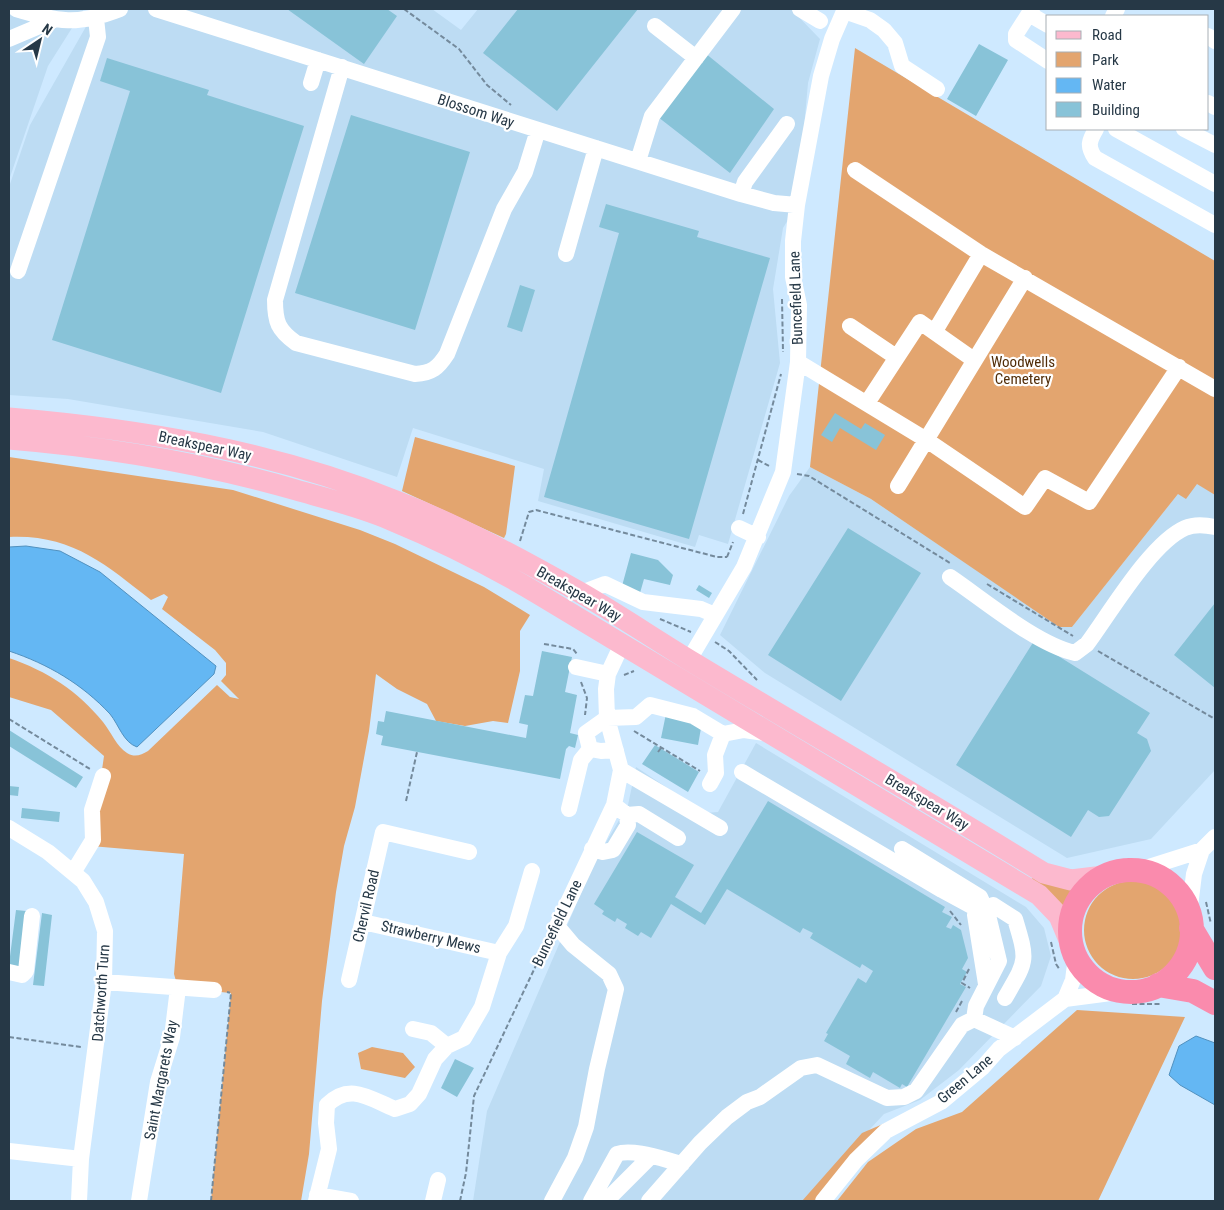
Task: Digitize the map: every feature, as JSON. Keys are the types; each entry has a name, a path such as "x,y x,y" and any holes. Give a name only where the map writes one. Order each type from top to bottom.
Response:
{"highway":[{"path":"1215,968 1198,925 1182,899 1171,885 1136,864 1121,870 1109,870 1090,885 1079,898 1072,912 1065,955 1106,986 1126,998 1143,990 1160,995 1193,991 1215,1003"},
{"path":"1160,995 1180,967 1198,925"}],"main road":[{"name":"Breakspear Way","path":"9,418 81,424 205,445 329,477 394,500 468,532 581,593 689,660 1044,872 1071,880 1109,870"},
{"name":"Breakspear Way","path":"9,440 135,453 201,465 327,498 389,519 501,572 1039,895 1059,916 1065,955"}],"street":[{"path":"16,9 54,20 72,22 96,18 120,9"},
{"name":"Blossom Way","path":"156,9 741,194 774,203 798,205"},
{"path":"638,160 652,116 733,9"},
{"path":"800,9 820,21"},
{"path":"844,10 870,20 884,30 895,44 902,66 937,89"},
{"name":"Buncefield Lane","path":"689,660 734,585 758,537 782,472 791,360 799,305 793,277 798,205 821,76 832,38 844,10"},
{"path":"1046,23 1031,11 1016,34 1016,40 1046,60"},
{"path":"18,271 98,37 96,18"},
{"path":"9,39 54,20"},
{"path":"655,26 696,58"},
{"path":"311,83 318,60"},
{"path":"342,67 276,300 275,316 282,333 296,343 415,374 429,373 440,366 448,354 504,209 525,172 538,130"},
{"path":"741,194 746,182 787,124"},
{"path":"1095,130 1089,142 1089,150 1095,158 1215,225"},
{"path":"1118,130 1215,184"},
{"path":"1186,130 1215,145"},
{"path":"566,254 596,148"},
{"path":"855,170 981,254 1215,389"},
{"path":"935,331 981,254"},
{"path":"898,486 1025,278"},
{"path":"867,403 920,322 974,360"},
{"path":"850,326 896,357"},
{"path":"791,360 867,403 925,439 1025,507 1045,478 1089,502 1179,367"},
{"path":"952,571 1018,623 1061,650 1075,653 1087,644 1151,557 1171,537 1186,527 1215,526"},
{"path":"739,528 758,537"},
{"path":"581,593 605,584 643,602 700,609 715,615"},
{"name":"Buncefield Lane","path":"557,926 592,849 620,810 621,770 609,724 608,677 622,644"},
{"path":"576,667 608,677"},
{"path":"590,748 586,733 609,724 636,717 650,705 693,716 723,734 744,730 773,734"},
{"path":"710,784 717,768 714,761 715,755 723,734"},
{"path":"590,748 601,751 616,750"},
{"path":"569,809 581,760 590,748"},
{"path":"621,770 720,828"},
{"path":"742,772 982,912"},
{"path":"74,871 93,840 92,810 103,776"},
{"path":"620,810 639,814 678,838"},
{"name":"Datchworth Turn","path":"9,828 74,871 91,892 103,925 106,948 104,982 97,1049 81,1159 79,1201"},
{"name":"Chervil Road","path":"349,980 383,832 469,852"},
{"path":"1198,925 1194,874 1202,850 1215,837"},
{"path":"902,849 980,897 982,912"},
{"path":"1136,864 1202,850"},
{"path":"351,1201 316,1198 329,1149 326,1123 327,1105 336,1096 350,1092 395,1109 410,1104 419,1094 435,1059 447,1046 464,1038 482,1007 499,953 516,926 532,871"},
{"path":"974,1019 976,1006 986,984 975,915 993,905 1015,919 1025,955 1022,968 1005,998"},
{"path":"9,972 22,974 26,971 32,916"},
{"name":"Strawberry Mews","path":"363,922 499,953"},
{"path":"552,1201 575,1158 586,1127 616,989 609,974 573,945 557,926"},
{"path":"1065,955 1073,980 1065,999 1126,998"},
{"path":"104,982 214,990"},
{"name":"Saint Margarets Way","path":"140,1201 158,1082 172,1037 178,988"},
{"name":"Green Lane","path":"823,1201 856,1160 886,1131 941,1102 983,1067 999,1049 1065,999"},
{"path":"974,1019 1015,1038"},
{"path":"649,1201 727,1117 801,1068 817,1065 887,1098 904,1097 916,1091 962,1026 974,1019"},
{"path":"413,1029 431,1033 447,1046"},
{"path":"9,1151 81,1159"},
{"path":"591,1201 617,1154 623,1152 651,1156 682,1164"},
{"path":"606,1201 651,1156"},
{"path":"433,1201 438,1180"}],"path":[{"path":"404,9 458,50 488,85 512,106"},
{"name":"Buncefield Lane","path":"782,292 791,360"},
{"path":"518,546 523,534 525,518 529,512 536,510 717,557 727,557 739,528 781,372"},
{"path":"782,472 809,476 952,571"},
{"path":"979,580 1215,719"},
{"path":"656,618 686,628 695,635"},
{"path":"713,640 729,650 761,684"},
{"path":"608,677 639,670"},
{"path":"9,719 103,776"},
{"path":"609,724 628,728 704,774 709,767 717,768"},
{"path":"658,752 661,748"},
{"path":"406,802 418,752"},
{"path":"1109,870 1136,864"},
{"path":"1198,925 1205,898"},
{"path":"946,908 966,929"},
{"name":"Buncefield Lane","path":"460,1201 466,1173 474,1096 557,926"},
{"path":"1065,955 1056,964 1065,955"},
{"path":"970,965 962,983 970,988"},
{"path":"211,1201 231,993 214,990"},
{"path":"1126,998 1160,995"},
{"path":"955,1013 965,996"},
{"path":"9,1037 97,1049"}],"shaded area":[{"path":"9,9 84,9 48,66 9,180"},
{"path":"96,9 432,9 461,30 478,9 791,9 820,39 808,83 797,205 783,228 773,289 780,363 728,544 699,535 695,547 538,501 544,469 413,428 397,477 263,432 68,399 9,395 9,187 30,125"},
{"path":"810,467 871,499 1060,627 1072,627 1178,494 1197,483 1215,495 1215,770 1151,839 1067,858 765,673 720,635 789,496"},
{"path":"756,743 1026,907 1044,928 1051,956 1041,986 959,1070 920,1100 884,1114 803,1201 473,1201 487,1111 595,861 628,805 636,767 705,813 718,812"}],"green space":[{"name":"Woodwells Cemetery","path":"855,48 1215,261 1215,495 1197,484 1186,499 1178,494 1072,627 1059,627 871,499 810,467"},
{"path":"415,437 515,466 504,538 402,491"},
{"path":"9,457 233,490 360,530 395,544 484,587 530,615 520,631 520,671 508,723 493,721 465,726 436,721 427,704 397,689 376,674 369,731 355,807 344,846 336,892 322,1001 309,1154 301,1201 211,1201 231,993 178,988 174,974 184,854 91,846 104,756 51,710 9,697 9,658 36,669 61,683 93,711 123,750 130,755 138,755 148,751 217,685 230,697 239,699 221,681 226,675 226,663 215,650 162,609 168,597 164,594 151,600 102,563 69,546 31,537 9,537"},
{"path":"1035,873 1080,889 1068,911 1031,881"},
{"path":"1133,881 1143,882 1160,889 1174,903 1181,920 1181,940 1174,957 1160,971 1143,978 1133,979 1123,978 1106,971 1092,957 1085,940 1084,930 1085,920 1092,903 1106,889 1123,882"},
{"path":"1077,1010 1185,1017 1098,1201 837,1201 868,1162 916,1129 962,1112"},
{"path":"372,1047 403,1053 415,1067 405,1078 361,1069 358,1053"},
{"path":"890,1121 816,1201 802,1201 862,1133"}],"water":[{"path":"26,546 60,551 100,572 216,666 214,674 137,747 128,741 110,714 76,684 37,662 9,651 9,547"},
{"path":"1196,1036 1215,1043 1215,1105 1180,1085 1169,1075 1179,1046"}],"building":[{"path":"287,9 387,9 397,16 364,64"},
{"path":"518,9 638,9 557,111 483,53"},
{"path":"979,44 1008,60 976,116 947,99"},
{"path":"705,53 774,109 730,173 658,117"},
{"path":"107,58 209,90 207,95 304,126 221,393 52,340 130,91 100,81"},
{"path":"351,115 470,152 415,330 295,293"},
{"path":"606,204 699,231 697,237 770,258 689,539 544,497 619,233 599,227"},
{"path":"520,285 535,290 522,332 507,327"},
{"path":"835,413 861,429 865,423 885,435 876,450 840,428 832,442 821,435"},
{"path":"848,528 921,573 841,701 768,655"},
{"path":"631,553 658,560 673,575 670,585 644,579 640,593 622,586"},
{"path":"699,585 712,593 709,598 696,590"},
{"path":"1215,603 1215,688 1174,655"},
{"path":"1034,641 1150,713 1137,733 1147,739 1151,751 1109,816 1099,817 1088,810 1071,837 956,765"},
{"path":"542,651 572,657 565,692 577,695 570,733 578,735 575,748 569,746 566,749 560,779 381,745 383,736 376,734 378,721 384,722 386,711 526,738 528,725 519,723 525,695 533,696"},
{"path":"667,709 703,717 698,745 661,738"},
{"path":"9,730 83,777 76,788 9,746"},
{"path":"655,745 699,772 688,792 642,764"},
{"path":"9,786 19,787 18,796 9,795"},
{"path":"768,801 945,907 942,912 952,917 946,927 951,929 953,925 961,930 968,958 962,969 967,972 960,984 966,987 907,1087 902,1084 900,1088 873,1072 870,1078 846,1064 850,1056 824,1041 828,1034 826,1033 858,978 866,983 873,971 862,964 860,968 810,938 813,933 803,928 800,933 727,889 705,925 671,904 651,938 641,932 638,936 625,928 627,924 617,918 615,922 602,914 604,911 594,904 637,832 694,865 675,897 701,913"},
{"path":"22,808 60,812 59,822 21,818"},
{"path":"16,910 26,911 19,968 9,964"},
{"path":"42,913 52,915 44,986 33,985"},
{"path":"455,1059 474,1068 457,1097 441,1088"}]}
